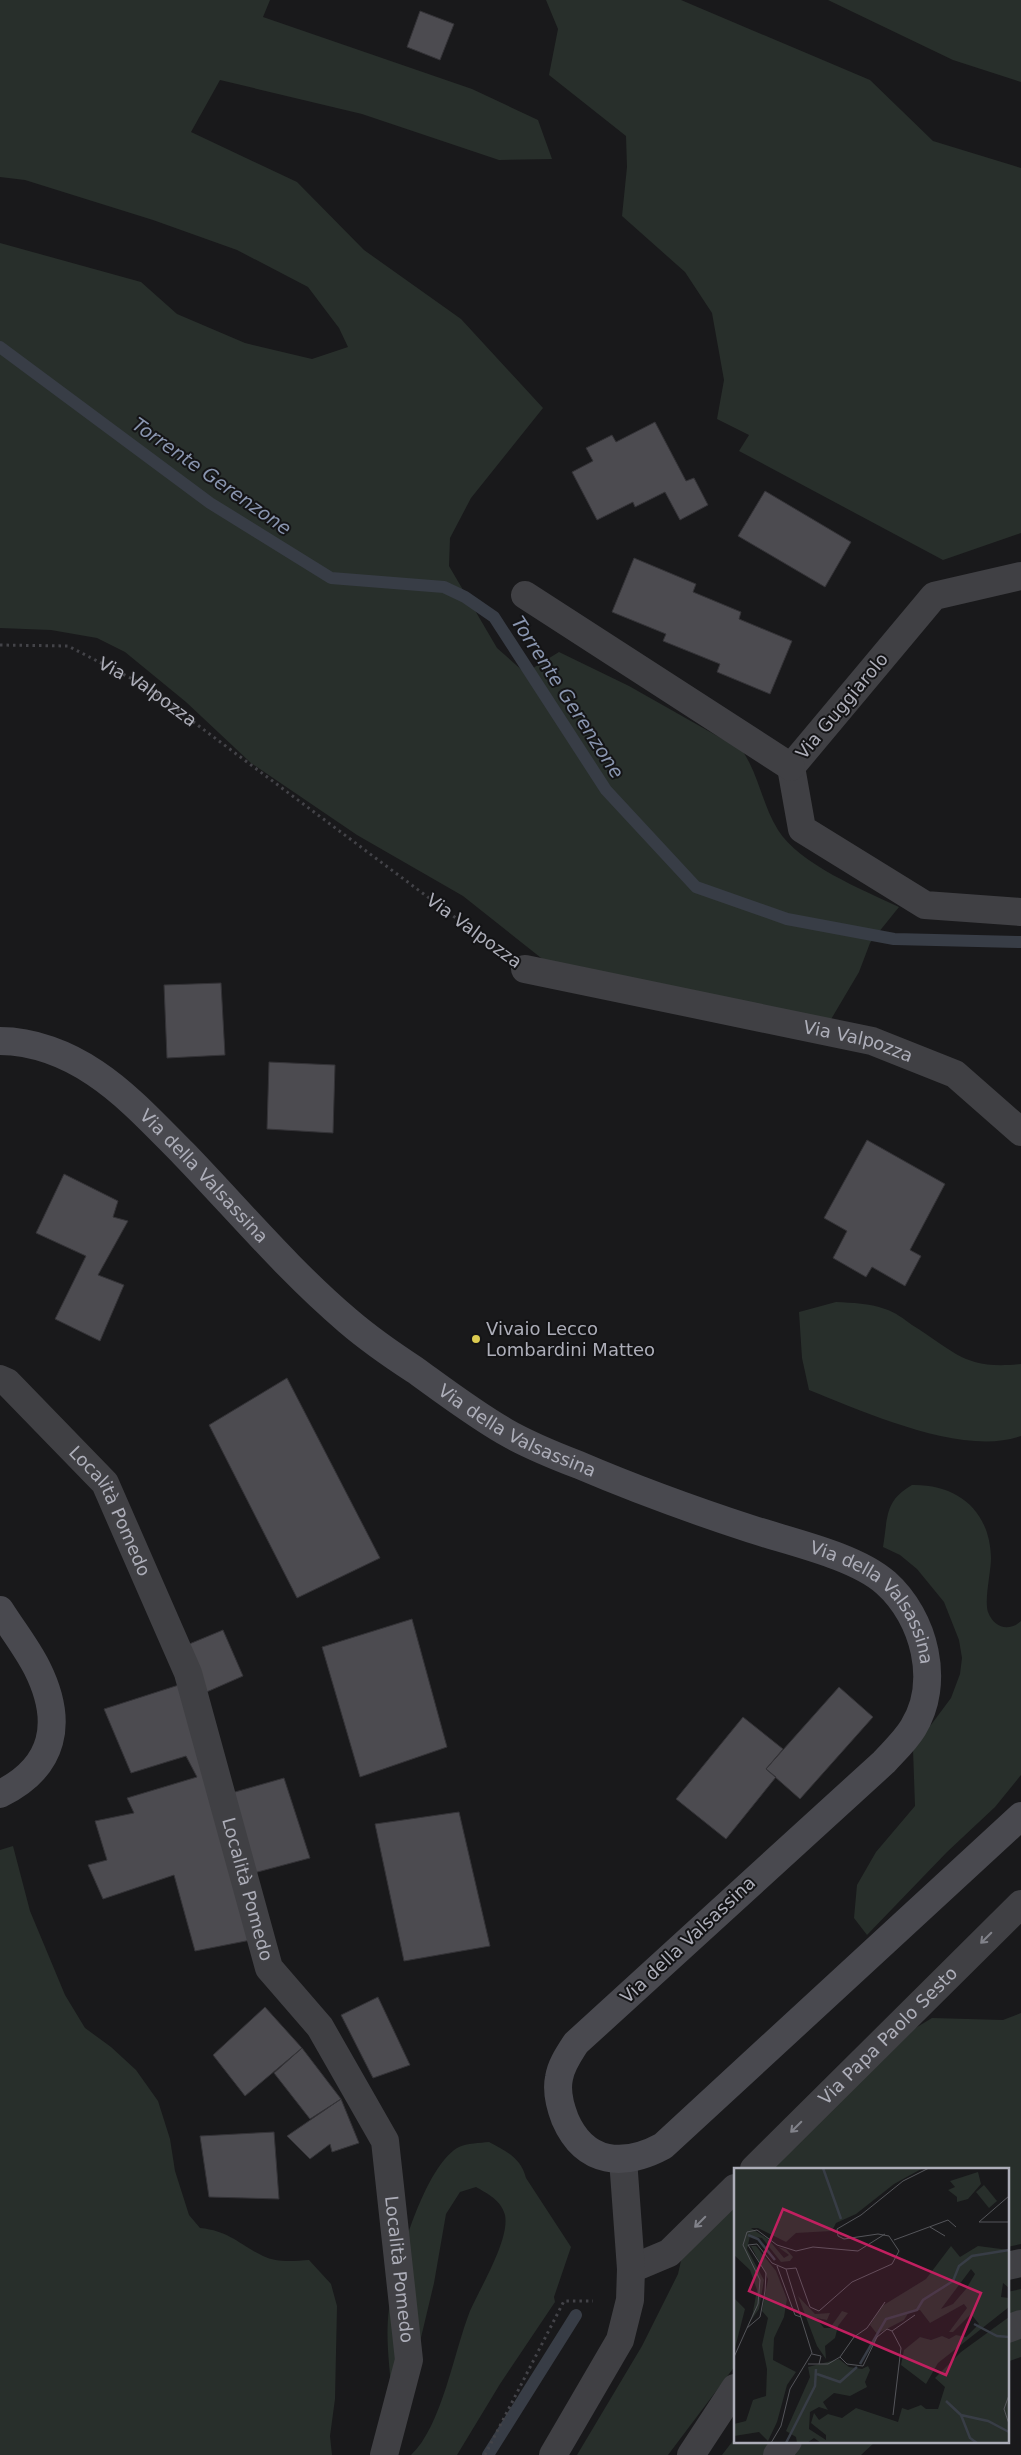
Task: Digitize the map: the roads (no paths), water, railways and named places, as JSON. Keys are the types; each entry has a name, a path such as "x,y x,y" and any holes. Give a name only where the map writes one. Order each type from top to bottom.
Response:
{"main road":[{"name":"Via della Valsassina","path":"0,1041 37,1045 94,1072 143,1112 347,1320 462,1404 500,1429 538,1449 606,1477 868,1570 887,1584 901,1600 918,1632 928,1668 926,1693 921,1711 906,1738 884,1762 576,2044 567,2057 559,2077 558,2093 560,2107 574,2135 596,2154 623,2159 637,2158 664,2146 1021,1816"},
{"path":"0,1610 37,1667 45,1685 51,1722 46,1754 38,1766 26,1778 0,1794"}],"street":[{"name":"Via Guggiarolo","path":"1021,576 934,596 792,767 802,830 925,905 1021,912"},
{"path":"525,595 792,767"},
{"name":"Via Valpozza","path":"525,969 872,1041 955,1074 1021,1132"},
{"name":"Località Pomedo","path":"0,1379 7,1382 105,1483 188,1673 269,1968 320,2028 384,2141 409,2360 384,2455"},
{"name":"Via Papa Paolo Sesto","path":"755,2168 1021,1904"},
{"path":"553,2455 620,2340 630,2300 631,2269 623,2159"},
{"path":"631,2269 669,2253 734,2189"},
{"path":"1008,2266 1021,2263"},
{"path":"1008,2329 1021,2324"},
{"path":"691,2455 734,2390"},
{"path":"777,2455 787,2442"}],"waterway":[{"name":"Torrente Gerenzone","path":"0,347 210,503 331,578 444,587 465,597 494,617 606,790 696,887 787,919 894,939 1021,942"},
{"path":"488,2455 576,2315"}],"place":[{"name":"Vivaio Lecco Lombardini Matteo","path":"476,1339"}]}
